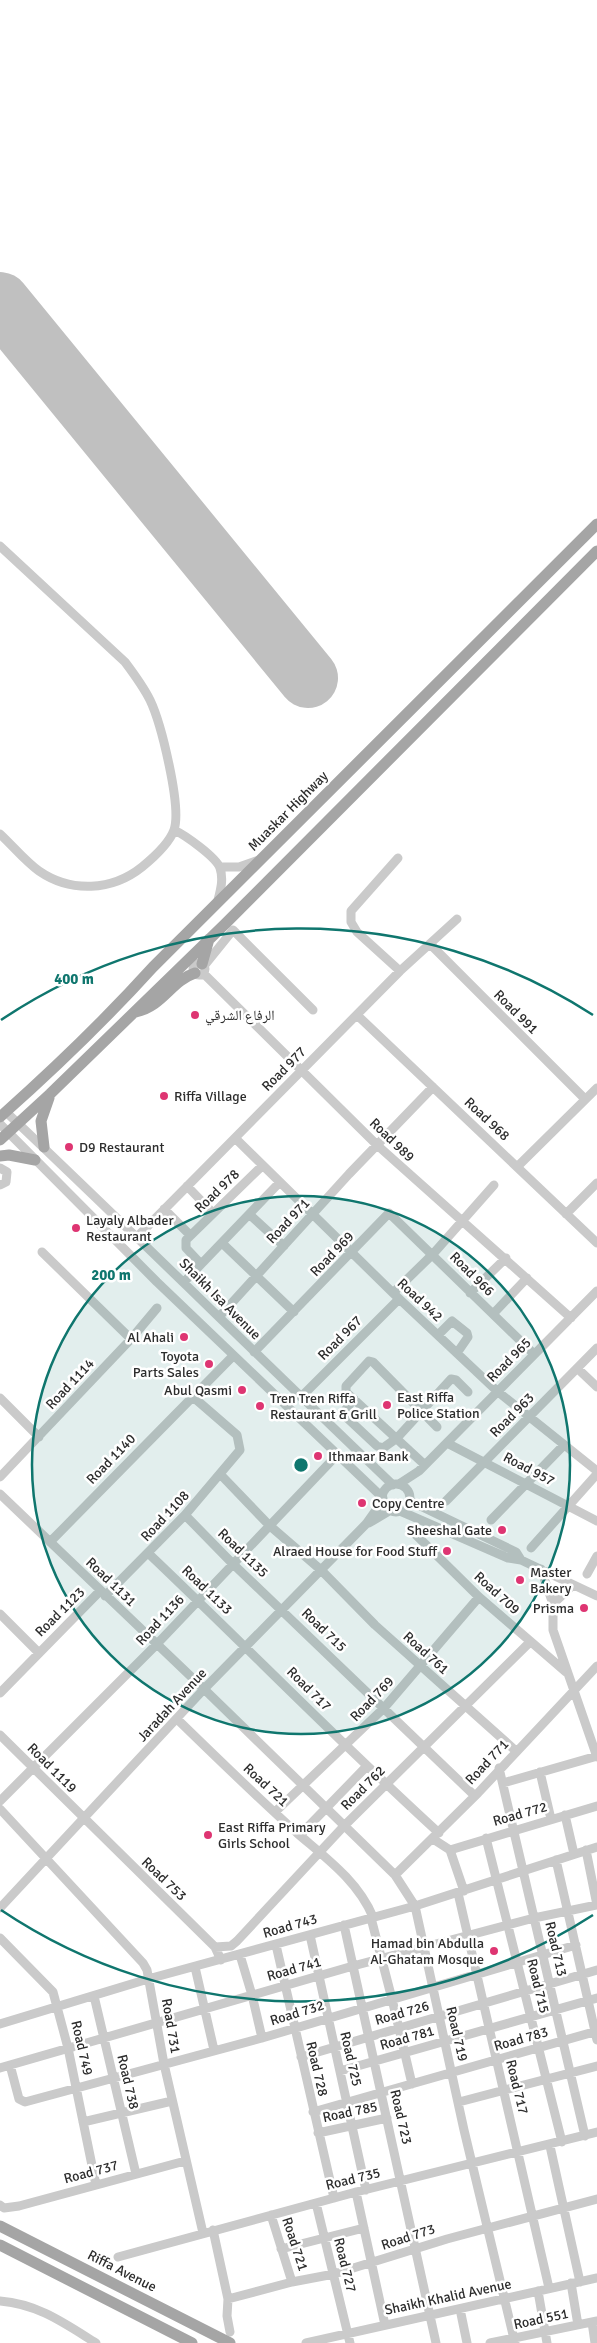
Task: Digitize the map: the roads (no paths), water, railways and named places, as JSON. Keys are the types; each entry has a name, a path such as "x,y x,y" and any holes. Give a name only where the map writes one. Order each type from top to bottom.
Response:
{"main road":[{"name":"Muaskar Highway","path":"3,1114 74,1050 260,860 597,524"},
{"path":"3,1132 19,1123 50,1094 597,552"},
{"path":"132,1013 157,1003 183,979 201,969 209,938"},
{"path":"44,1147 42,1114 50,1094"},
{"path":"0,1156 9,1155 35,1160"},
{"name":"Riffa Avenue","path":"0,2226 230,2338"},
{"path":"0,2245 192,2343"}],"street":[{"path":"0,546 125,662 142,684 151,702 163,739 176,808 174,830 151,860 132,875 111,884 94,887 74,886 54,880 38,870 0,834"},
{"path":"174,830 188,836 220,866 239,867 260,860"},
{"path":"398,858 351,911 351,922 357,932 400,971"},
{"path":"217,904 222,884 220,866"},
{"name":"Road 977","path":"138,1236 400,971 457,918"},
{"path":"201,969 233,930 313,1010"},
{"name":"Road 991","path":"430,944 584,1098"},
{"name":"Road 989","path":"201,969 377,1145 506,1258 571,1318"},
{"name":"Road 968","path":"358,1015 597,1243"},
{"name":"Road 971","path":"219,1317 433,1087"},
{"path":"518,1167 584,1098 597,1088"},
{"name":"Shaikh Isa Avenue","path":"3,1114 19,1123 138,1236 300,1397 396,1484"},
{"path":"3,1132 35,1160 233,1356 395,1511 508,1558 522,1560 597,1596"},
{"name":"Road 942","path":"235,1138 352,1254 497,1391 530,1416 597,1473"},
{"name":"Road 978","path":"190,1235 262,1166"},
{"path":"0,1168 7,1172 8,1177 6,1182 0,1185"},
{"path":"184,1282 280,1182"},
{"path":"566,1214 597,1183"},
{"name":"Road 967","path":"300,1397 396,1296 494,1185"},
{"path":"187,1186 213,1213"},
{"path":"164,1209 190,1235 186,1240 186,1248 202,1264"},
{"name":"Road 969","path":"254,1352 352,1254 389,1213"},
{"name":"Road 966","path":"389,1213 534,1354"},
{"path":"250,1215 284,1246"},
{"path":"222,1243 294,1312"},
{"path":"42,1252 131,1339"},
{"path":"470,1293 506,1258"},
{"path":"493,1314 527,1278"},
{"name":"Road 965","path":"396,1484 422,1468 597,1291"},
{"name":"Road 1114","path":"0,1477 131,1339 156,1308"},
{"path":"438,1336 452,1321 467,1333 468,1337 457,1353"},
{"name":"Road 963","path":"446,1501 597,1348"},
{"name":"Road 1140","path":"50,1542 233,1356"},
{"path":"422,1468 397,1438 346,1392 346,1386 369,1361 373,1362 437,1427"},
{"path":"577,1368 597,1387"},
{"path":"354,1399 346,1409 346,1417 378,1446 383,1448 397,1438 450,1379 456,1380 468,1392"},
{"name":"Road 1108","path":"103,1594 148,1553 185,1515 240,1450 237,1435 192,1396"},
{"path":"0,1398 39,1437"},
{"name":"Road 957","path":"447,1442 597,1521"},
{"path":"491,1520 564,1445"},
{"name":"Road 1136","path":"0,1801 156,1645 197,1599 337,1455"},
{"name":"Road 965","path":"409,1497 422,1468"},
{"path":"531,1548 597,1473"},
{"name":"Road 761","path":"220,1474 269,1525 321,1570 375,1625 516,1751"},
{"path":"383,1499 386,1490 396,1484 409,1497 516,1552 522,1560"},
{"name":"Road 1131","path":"0,1494 204,1689"},
{"path":"395,1511 406,1507 409,1497"},
{"name":"Jaradah Avenue","path":"1,1906 84,1820 204,1689 366,1524 383,1499"},
{"name":"Jaradah Avenue","path":"366,1524 395,1511"},
{"name":"Road 1135","path":"185,1515 232,1563 283,1610"},
{"name":"Road 709","path":"412,1532 479,1597 566,1672"},
{"name":"Road 1133","path":"148,1553 246,1647"},
{"path":"587,1574 597,1556"},
{"name":"Road 709","path":"541,1569 553,1604 552,1630 597,1756"},
{"path":"553,1604 574,1585"},
{"name":"Road 1123","path":"0,1693 39,1653 103,1594"},
{"name":"Road 769","path":"275,1812 384,1708 479,1597"},
{"name":"Road 715","path":"283,1610 475,1796"},
{"name":"Road 1123","path":"0,1614 39,1653"},
{"name":"Road 762","path":"215,1947 230,1946 237,1941 344,1826 530,1642"},
{"name":"Road 717","path":"246,1647 450,1850 549,2288"},
{"name":"Road 771","path":"395,1875 475,1796 597,1666"},
{"name":"Road 719","path":"204,1689 395,1875 415,1906 432,1987 515,2341"},
{"name":"Road 721","path":"177,1719 275,1812 343,1872 367,1903 412,2084"},
{"name":"Road 1119","path":"0,1735 84,1820"},
{"name":"Road 771","path":"503,1782 597,1756"},
{"path":"300,1835 325,1807 366,1767"},
{"name":"Road 713","path":"500,1768 585,2136"},
{"path":"540,1772 551,1819"},
{"name":"Road 772","path":"450,1850 597,1806"},
{"name":"Road 731","path":"0,1809 48,1858 143,1963 202,2233"},
{"path":"565,1816 574,1854"},
{"name":"Road 753","path":"84,1820 215,1947 221,1960"},
{"name":"Road 715","path":"486,1838 562,2142"},
{"name":"Road 743","path":"0,2024 148,1979 415,1906 597,1846"},
{"path":"586,1850 597,1905"},
{"path":"556,1860 596,2035"},
{"name":"Road 741","path":"0,2068 353,1966 470,1937 534,1918 597,1905"},
{"name":"Road 723","path":"344,1925 402,2181 436,2343"},
{"name":"Road 725","path":"310,1935 366,2190"},
{"name":"Road 749","path":"0,1938 53,1992 68,2048 96,2185"},
{"name":"Road 728","path":"276,1945 334,2198"},
{"name":"Road 732","path":"10,2065 19,2099 24,2102 262,2038 576,1945"},
{"path":"240,1955 262,2038"},
{"path":"195,1967 214,2050"},
{"name":"Road 726","path":"301,2057 597,1970"},
{"name":"Road 738","path":"94,1996 136,2174"},
{"name":"Road 781","path":"340,2071 490,2030 597,1998"},
{"name":"Road 783","path":"452,2073 563,2041 596,2035"},
{"path":"459,2102 504,2092 597,2066"},
{"path":"313,2112 452,2073"},
{"path":"83,2122 172,2102"},
{"name":"Road 785","path":"318,2133 387,2118"},
{"name":"Road 735","path":"118,2257 356,2192 550,2146 597,2132"},
{"path":"550,2146 564,2208 575,2282 578,2325"},
{"name":"Road 737","path":"2,2206 19,2206 185,2161"},
{"path":"356,2192 385,2325"},
{"name":"Road 773","path":"228,2300 292,2282 372,2264 447,2238 597,2199"},
{"name":"Road 727","path":"316,2203 350,2343"},
{"name":"Road 721","path":"271,2215 292,2282"},
{"path":"282,2249 364,2228"},
{"path":"213,2230 228,2300 227,2316 230,2338"},
{"name":"Shaikh Khalid Avenue","path":"306,2343 597,2278"},
{"path":"538,2291 547,2343"},
{"path":"0,2301 24,2304 47,2312 96,2343"},
{"path":"460,2309 467,2343"},
{"path":"594,2321 595,2343"},
{"name":"Road 551","path":"490,2343 515,2341 594,2321"}],"place":[{"name":"الرفاع الشرقي","path":"195,1015"},
{"name":"Riffa Village","path":"164,1096"},
{"name":"D9 Restaurant","path":"69,1147"},
{"name":"Layaly Albader Restaurant","path":"76,1228"},
{"name":"Al Ahali","path":"184,1337"},
{"name":"Toyota Parts Sales","path":"209,1364"},
{"name":"Abul Qasmi","path":"242,1390"},
{"name":"East Riffa Police Station","path":"387,1405"},
{"name":"Tren Tren Riffa Restaurant & Grill","path":"260,1406"},
{"name":"Ithmaar Bank","path":"318,1456"},
{"name":"Copy Centre","path":"362,1503"},
{"name":"Sheeshal Gate","path":"502,1530"},
{"name":"Alraed House for Food Stuff","path":"447,1551"},
{"name":"Master Bakery","path":"520,1580"},
{"name":"Prisma","path":"584,1608"},
{"name":"East Riffa Primary Girls School","path":"208,1835"},
{"name":"Hamad bin Abdulla Al-Ghatam Mosque","path":"494,1951"}]}
